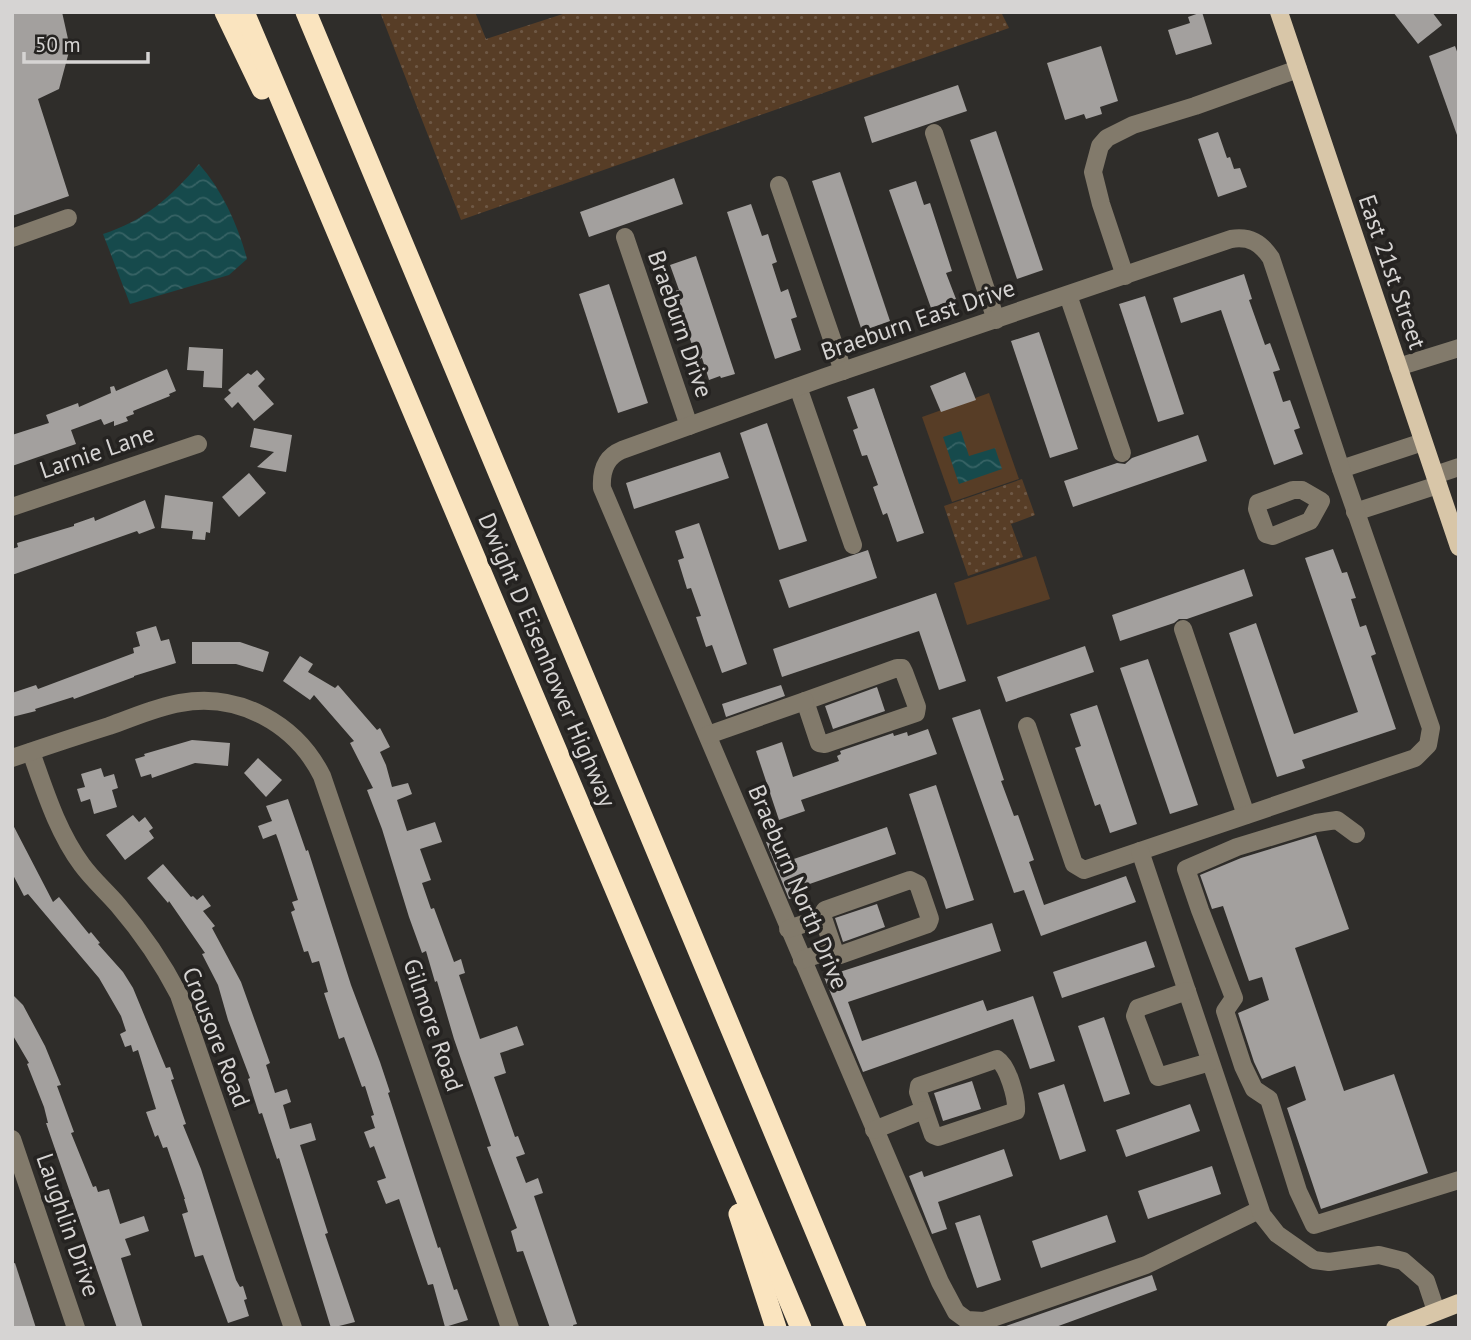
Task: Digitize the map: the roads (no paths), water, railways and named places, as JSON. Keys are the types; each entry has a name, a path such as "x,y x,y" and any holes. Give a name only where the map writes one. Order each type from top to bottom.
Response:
{"highway":[{"path":"225,12 372,314"},
{"name":"Dwight D Eisenhower Highway","path":"244,12 801,1328"},
{"name":"Dwight D Eisenhower Highway","path":"306,12 856,1328"},
{"path":"695,1078 776,1328"}],"main road":[{"name":"East 21st Street","path":"1279,12 1459,547"},
{"path":"1395,1328 1459,1303"}],"street":[{"path":"1125,276 1093,172 1100,146 1107,138 1133,125 1298,69"},
{"path":"933,133 996,320"},
{"path":"779,185 843,371"},
{"path":"12,239 68,218"},
{"name":"Braeburn Drive","path":"625,237 689,426"},
{"name":"Braeburn East Drive","path":"605,466 616,453 689,426 843,371 1231,239 1241,238 1265,248 1271,258 1340,470"},
{"path":"1069,295 1122,453"},
{"path":"1398,367 1459,348"},
{"path":"798,387 853,545"},
{"path":"1027,726 1074,864 1084,870 1415,758 1428,745 1431,728 1340,470 1423,442"},
{"name":"Larnie Lane","path":"12,507 198,444"},
{"name":"Braeburn North Drive","path":"605,466 602,488 874,1130 940,1282 956,1312 967,1320 984,1321 1146,1265 1259,1210"},
{"path":"1355,512 1436,480 1459,467"},
{"path":"1321,501 1348,491"},
{"path":"1183,629 1246,815"},
{"path":"708,735 899,668 904,672 917,707 913,715 825,744 819,743 805,701"},
{"name":"Gilmore Road","path":"12,758 168,705 200,701 224,702 254,711 282,727 299,743 316,763 322,776 510,1328"},
{"name":"Crousore Road","path":"31,752 49,805 70,846 91,877 152,947 178,995 293,1328"},
{"path":"1356,834 1337,820 1316,823 1237,847 1186,869 1234,998 1226,1011 1243,1066 1254,1089 1269,1099 1298,1191 1314,1225 1459,1180"},
{"path":"1140,851 1259,1210 1278,1234 1314,1260 1329,1262 1379,1255 1403,1261 1426,1281 1436,1311"},
{"path":"910,880 918,884 930,919 928,925 840,955 833,949 822,918 825,910 910,880"},
{"path":"788,929 822,918"},
{"path":"802,960 833,949"},
{"path":"1187,991 1138,1008 1135,1016 1158,1077 1210,1062"},
{"path":"997,1059 1002,1062 1017,1106 1016,1111 939,1137 933,1135 923,1110 919,1086 997,1059"},
{"path":"874,1130 923,1110"},
{"name":"Laughlin Drive","path":"12,1139 76,1328"}],"water":[{"path":"199,164 228,209 247,259 229,275 130,304 103,234 118,229 156,207"},
{"path":"961,431 969,456 995,448 1002,469 959,484 943,437"}]}
